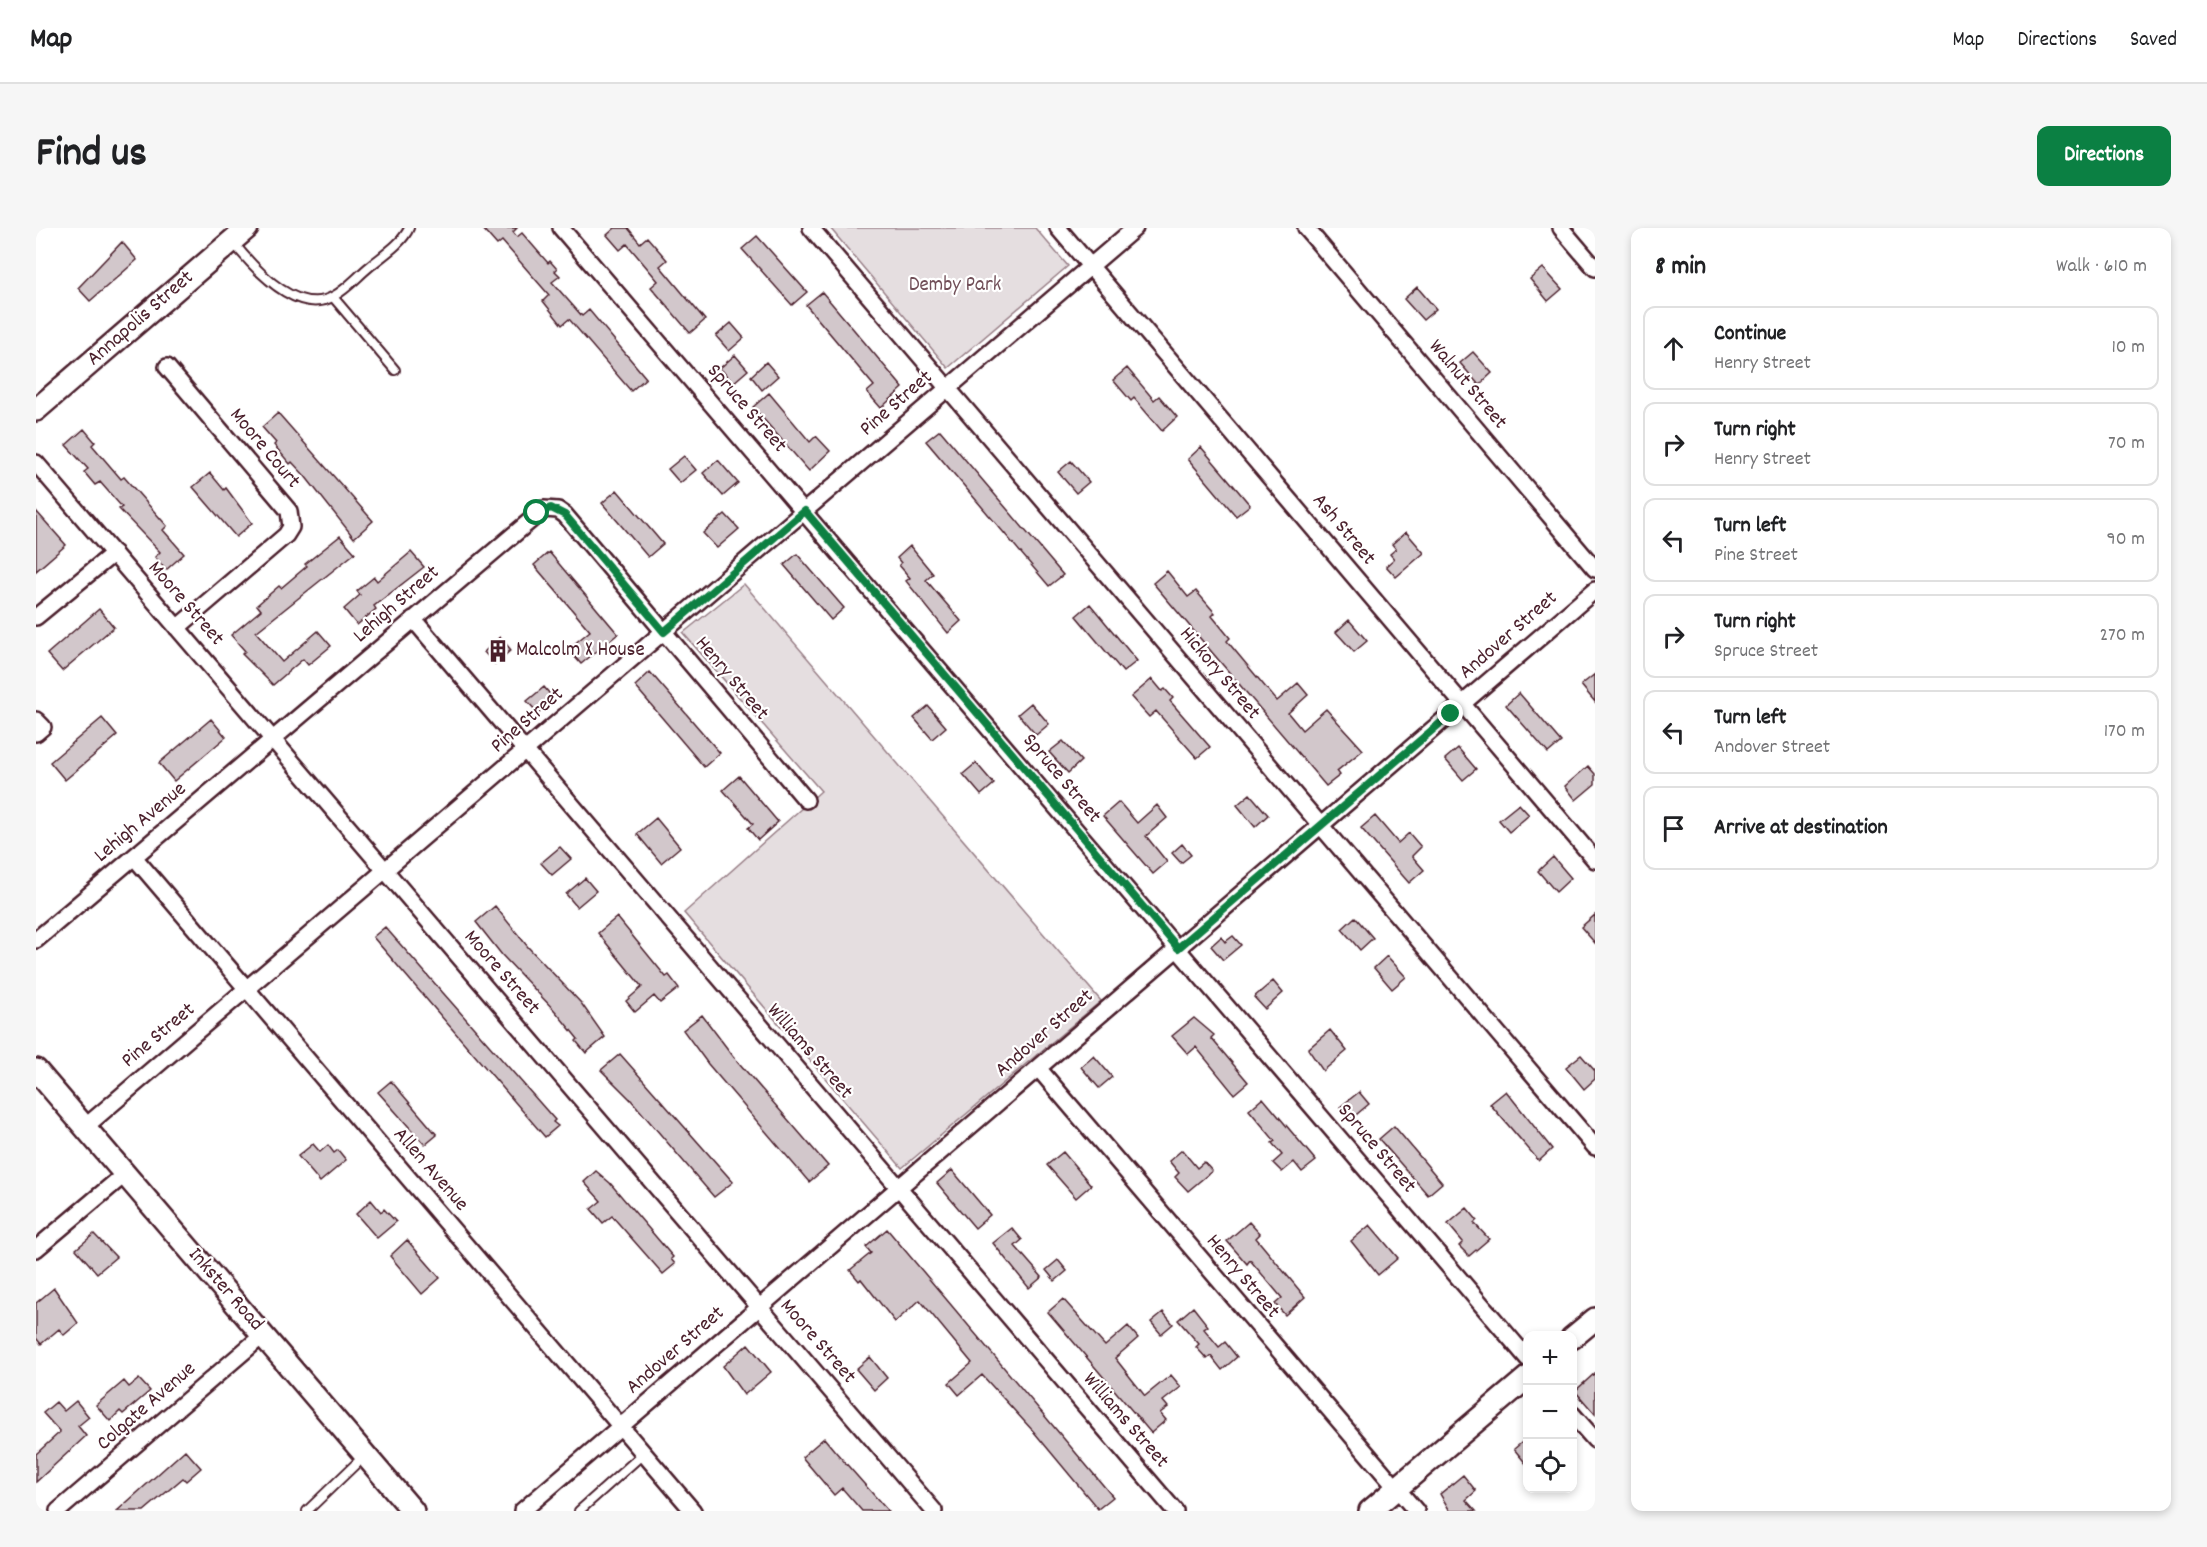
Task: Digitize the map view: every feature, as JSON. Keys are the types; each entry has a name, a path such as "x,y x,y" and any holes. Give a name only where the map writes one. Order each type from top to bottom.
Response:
{"main road":[{"name":"Annapolis Street","path":"36,410 240,234"},
{"name":"Inkster Road","path":"36,1070 365,1455 407,1508"},
{"path":"1577,1334 1595,1319"},
{"path":"1370,1511 1523,1380"}],"street":[{"name":"Spruce Street","path":"561,228 1523,1354"},
{"name":"Hickory Street","path":"811,228 1595,1147"},
{"name":"Ash Street","path":"1058,228 1595,860"},
{"name":"Pine Street","path":"85,1127 1135,228"},
{"name":"Walnut Street","path":"1306,228 1595,569"},
{"path":"1561,228 1595,268"},
{"name":"Moore Court","path":"167,367 290,511 292,518 286,535 177,628"},
{"name":"Moore Street","path":"36,463 934,1511"},
{"name":"Lehigh Street","path":"273,739 537,513 551,508"},
{"name":"Henry Street","path":"551,508 565,515 806,800"},
{"path":"36,617 114,553"},
{"name":"Andover Street","path":"522,1511 1595,590"},
{"name":"Williams Street","path":"413,619 1175,1511"},
{"path":"36,720 43,727 36,733"},
{"name":"Lehigh Avenue","path":"36,940 273,739"},
{"name":"Allen Avenue","path":"134,857 693,1511"},
{"name":"Henry Street","path":"1038,1068 1416,1511"},
{"path":"36,1250 125,1174"},
{"name":"Colgate Avenue","path":"58,1511 263,1335"},
{"path":"1577,1419 1595,1440"}],"lane":[{"path":"240,234 262,275 276,286 306,299 319,301 333,297 397,243 408,228"},
{"path":"333,297 395,370"},
{"path":"579,1511 644,1454"},
{"path":"307,1511 365,1455"}],"green space":[{"name":"Demby Park","path":"830,228 1035,228 1068,266 948,368"},
{"path":"744,584 1101,1001 902,1168 684,913 821,791 683,633"}],"building":[{"path":"482,228 517,228 513,232 517,237 522,233 548,263 550,261 557,269 555,271 560,276 552,282 582,316 589,310 646,378 631,391 569,319 562,325 543,301 549,295 502,241 497,245"},
{"path":"615,228 628,228 640,243 647,237 667,260 660,266 705,320 690,333 651,287 658,281 627,244 620,250 607,235"},
{"path":"757,236 807,292 792,305 742,249"},
{"path":"122,242 137,260 90,301 78,288"},
{"path":"1543,268 1562,289 1548,301 1530,279"},
{"path":"1417,287 1436,309 1423,320 1404,299"},
{"path":"822,292 903,388 881,408 867,392 874,386 806,305"},
{"path":"731,323 744,338 729,351 716,336"},
{"path":"1473,352 1492,373 1479,385 1460,363"},
{"path":"735,355 748,370 733,383 720,368"},
{"path":"766,362 778,376 762,390 751,376"},
{"path":"1127,368 1154,400 1159,396 1177,417 1162,431 1134,398 1131,401 1113,380"},
{"path":"769,393 810,442 816,436 830,451 809,471 753,407"},
{"path":"278,413 373,521 354,538 305,476 292,462 290,464 274,445 276,443 262,427"},
{"path":"84,429 95,442 92,445 121,479 124,477 167,526 163,530 184,554 166,570 155,557 160,552 119,509 122,507 100,482 95,485 84,472 88,469 66,445"},
{"path":"940,430 1063,575 1049,586 926,441"},
{"path":"1201,447 1250,505 1236,516 1188,459"},
{"path":"684,456 696,470 680,483 668,469"},
{"path":"718,460 738,483 723,496 703,473"},
{"path":"1071,461 1089,482 1076,493 1058,472"},
{"path":"210,473 224,490 226,488 252,523 236,537 193,487"},
{"path":"617,490 663,544 648,557 602,503"},
{"path":"36,511 66,545 36,571"},
{"path":"725,514 739,529 717,548 703,533"},
{"path":"1406,532 1424,553 1396,577 1386,566 1394,559 1390,554 1396,549 1392,544"},
{"path":"340,536 355,553 256,632 282,662 318,631 331,646 308,665 303,659 273,685 242,654 245,651 231,635 261,610 257,605 279,586 281,588 307,566 305,564"},
{"path":"910,546 933,574 926,580 961,621 948,633 906,581 910,578 899,565 901,563 897,558"},
{"path":"411,552 424,567 374,606 376,609 357,625 344,609 360,595 357,591 374,577 377,581"},
{"path":"549,552 618,634 581,664 568,649 590,631 534,565"},
{"path":"797,554 844,608 831,620 784,565"},
{"path":"1167,571 1188,597 1196,591 1215,613 1212,616 1230,638 1227,641 1277,701 1298,683 1308,695 1288,713 1302,730 1326,709 1363,750 1337,771 1340,775 1326,786 1153,583"},
{"path":"1090,604 1137,661 1123,672 1076,616"},
{"path":"99,609 114,627 62,671 47,654"},
{"path":"1349,620 1367,641 1354,652 1336,632"},
{"name":"Malcolm X House","path":"500,637 511,650 495,664 484,652"},
{"path":"650,672 720,753 704,767 635,686"},
{"path":"1595,674 1595,702 1581,685"},
{"path":"1152,679 1162,691 1165,689 1173,698 1170,701 1210,747 1197,758 1156,711 1149,717 1131,697"},
{"path":"544,687 554,699 538,713 527,701"},
{"path":"1519,693 1561,742 1548,753 1506,705"},
{"path":"1031,703 1049,724 1036,735 1018,714"},
{"path":"928,706 946,727 932,739 914,718"},
{"path":"102,718 117,736 65,780 50,762"},
{"path":"211,719 226,737 174,781 159,763"},
{"path":"1063,741 1081,761 1068,773 1049,752"},
{"path":"1458,748 1476,769 1463,780 1445,759"},
{"path":"976,763 994,784 981,795 963,774"},
{"path":"1588,766 1595,774 1595,784 1576,800 1565,786"},
{"path":"739,776 778,822 758,840 748,828 753,824 723,790"},
{"path":"1250,794 1268,815 1255,827 1237,805"},
{"path":"1119,802 1137,823 1157,805 1167,818 1146,836 1167,862 1153,874 1103,816"},
{"path":"1519,804 1529,815 1509,832 1499,820"},
{"path":"1375,816 1398,843 1409,833 1421,847 1412,856 1424,870 1409,883 1361,828"},
{"path":"656,818 680,847 661,863 637,834"},
{"path":"1182,844 1191,855 1181,863 1172,853"},
{"path":"560,847 571,859 552,875 541,863"},
{"path":"1553,857 1571,878 1556,892 1538,871"},
{"path":"585,878 596,891 577,907 566,894"},
{"path":"495,906 528,947 581,1003 605,1037 586,1053 576,1041 578,1039 556,1012 502,955 476,922"},
{"path":"1595,915 1595,943 1581,927"},
{"path":"617,917 666,977 669,975 679,988 660,1003 654,996 635,1012 626,1001 642,987 598,933"},
{"path":"1355,917 1373,938 1360,950 1342,929"},
{"path":"385,927 555,1120 553,1122 558,1126 545,1137 373,937"},
{"path":"1233,936 1241,945 1223,960 1211,946 1221,937 1225,942"},
{"path":"1387,956 1406,977 1392,989 1374,968"},
{"path":"1273,981 1283,993 1265,1009 1254,997"},
{"path":"702,1015 733,1056 828,1166 809,1182 708,1064 683,1030"},
{"path":"1194,1018 1214,1035 1211,1038 1248,1082 1234,1094 1196,1047 1188,1054 1172,1036"},
{"path":"1330,1030 1347,1051 1323,1071 1308,1049"},
{"path":"620,1054 733,1182 714,1197 631,1100 601,1070"},
{"path":"1581,1055 1595,1071 1595,1079 1584,1089 1566,1067"},
{"path":"1094,1056 1112,1077 1099,1088 1081,1067"},
{"path":"391,1081 437,1135 425,1145 378,1092"},
{"path":"1506,1091 1552,1149 1539,1161 1490,1104"},
{"path":"1359,1092 1369,1104 1351,1119 1340,1107"},
{"path":"1263,1098 1316,1161 1302,1172 1294,1162 1282,1172 1273,1163 1282,1155 1272,1143 1275,1141 1249,1110"},
{"path":"1394,1126 1442,1183 1428,1195 1379,1139"},
{"path":"313,1144 320,1152 328,1145 334,1153 338,1150 346,1160 320,1182 298,1156"},
{"path":"1182,1150 1197,1168 1204,1162 1212,1171 1188,1191 1175,1177 1179,1173 1169,1161"},
{"path":"1063,1152 1091,1185 1076,1198 1047,1165"},
{"path":"952,1170 990,1215 975,1228 937,1183"},
{"path":"596,1171 610,1183 673,1257 671,1259 675,1264 663,1274 612,1216 603,1223 591,1209 601,1201 584,1182"},
{"path":"371,1200 381,1212 384,1209 396,1222 377,1238 356,1214"},
{"path":"1467,1208 1477,1220 1474,1223 1489,1239 1469,1256 1459,1246 1463,1242 1448,1224"},
{"path":"1249,1222 1260,1234 1256,1238 1305,1297 1285,1315 1275,1304 1282,1298 1250,1260 1247,1264 1227,1241"},
{"path":"1370,1225 1398,1258 1378,1275 1351,1241"},
{"path":"1012,1228 1022,1240 1015,1246 1042,1277 1029,1288 993,1243"},
{"path":"887,1229 1113,1497 1098,1509 1034,1432 982,1375 959,1395 949,1383 972,1363 920,1300 895,1322 861,1279 859,1281 850,1270 871,1253 866,1247"},
{"path":"94,1234 116,1257 97,1273 76,1249"},
{"path":"407,1240 440,1278 422,1294 390,1256"},
{"path":"1058,1260 1067,1271 1055,1281 1046,1270"},
{"path":"54,1288 78,1323 64,1335 59,1329 41,1344 36,1338 36,1303"},
{"path":"1063,1299 1105,1346 1128,1326 1138,1338 1115,1358 1145,1396 1171,1375 1181,1387 1163,1401 1168,1407 1160,1413 1166,1420 1151,1433 1048,1312"},
{"path":"1193,1307 1208,1326 1204,1329 1219,1347 1225,1342 1237,1357 1222,1370 1211,1356 1207,1359 1196,1347 1199,1344 1178,1320"},
{"path":"1163,1312 1173,1324 1161,1334 1151,1322"},
{"path":"748,1344 771,1372 744,1395 723,1366"},
{"path":"870,1357 887,1378 874,1390 856,1369"},
{"path":"1595,1373 1595,1414 1577,1393 1577,1389"},
{"path":"139,1379 150,1391 123,1414 120,1411 110,1421 96,1405 124,1381 129,1387"},
{"path":"76,1401 89,1417 78,1426 86,1436 36,1482 36,1454 60,1432 43,1413 56,1402 64,1411"},
{"path":"824,1438 888,1511 862,1511 842,1488 834,1495 802,1457"},
{"path":"1523,1441 1523,1460 1514,1449"},
{"path":"185,1450 201,1468 186,1481 183,1478 144,1511 117,1511"},
{"path":"1463,1475 1476,1491 1466,1500 1476,1511 1450,1511 1440,1494"}],"place":[{"name":"Malcolm X House","path":"498,651"}],"route":[{"path":"537,513 551,508 565,515 664,632 805,511 1178,948 1451,714"}]}
